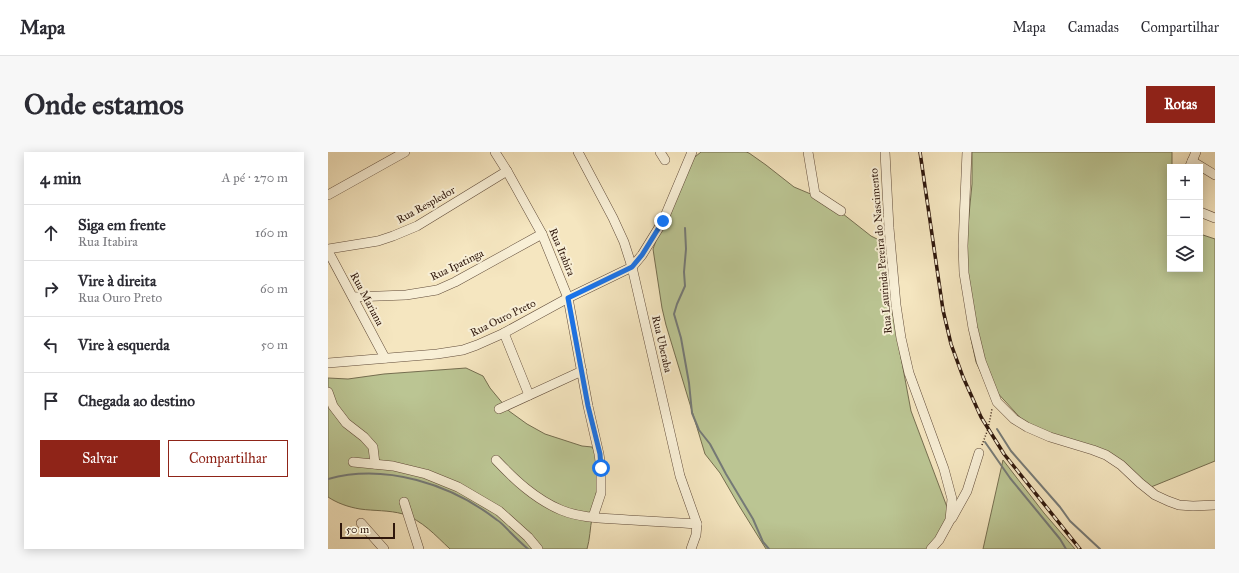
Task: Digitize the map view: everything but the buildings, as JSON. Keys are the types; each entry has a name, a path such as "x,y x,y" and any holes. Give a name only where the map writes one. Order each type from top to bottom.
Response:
{"street":[{"path":"328,195 406,152"},
{"name":"Rua Itabira","path":"495,152 542,234 568,298 588,406 600,454 601,493 593,517"},
{"name":"Rua Uberaba","path":"578,152 613,218 624,242 632,267 680,476 697,524"},
{"path":"632,267 642,255 663,221 692,152"},
{"path":"808,152 815,194 841,212"},
{"name":"Rua Laurinda Pereira do Nascimento","path":"885,152 889,228 896,305 901,338 909,373 944,469 952,499 950,520 939,540 931,549"},
{"path":"967,152 963,246 964,273 979,354 997,402 1014,419 1027,427 1050,437 1106,455 1121,465 1155,495 1179,505 1215,505"},
{"path":"1190,164 1196,152"},
{"path":"1203,170 1215,175"},
{"name":"Rua Respledor","path":"328,250 378,241 417,226 507,171"},
{"path":"1203,213 1215,218"},
{"name":"Rua Ipatinga","path":"353,297 406,295 437,290 455,282 542,234"},
{"name":"Rua Mariana","path":"328,250 385,358"},
{"name":"Rua Ouro Preto","path":"328,363 437,354 463,350 504,333 568,298 632,267"},
{"path":"504,333 529,395"},
{"path":"499,409 582,371"},
{"path":"328,392 333,406 346,423 364,437 373,447 375,464"},
{"path":"950,520 967,492 979,453"},
{"path":"496,460 531,493 546,503 575,515 697,524 696,535 691,549"},
{"path":"353,462 393,466 426,474 458,487 499,511 528,537 538,549"},
{"path":"404,502 419,549"},
{"path":"360,524 384,549"}],"path":[{"path":"979,453 988,429 994,397"}],"green space":[{"path":"701,152 749,153 794,187 813,195 838,210 871,236 879,240 911,411 950,515 936,549 766,549 720,473 705,454 666,325 653,249 690,161"},
{"path":"972,152 1172,152 1172,164 1167,164 1167,272 1203,272 1203,235 1215,239 1215,461 1151,487 1131,471 1066,439 1025,423 983,377 976,362 971,339 965,256 972,184"},
{"path":"466,368 483,376 490,388 509,411 527,424 545,434 582,446 592,447 596,454 598,481 587,549 450,549 417,520 403,514 351,507 328,497 328,378 348,379 384,374"},
{"path":"1003,460 1044,513 1075,549 983,549"}],"waterway":[{"path":"685,228 685,286 674,314 681,338 689,383 692,413 699,430 710,444 753,519 763,542 769,549"},
{"path":"997,429 1011,451 1060,507 1070,521 1100,549"},
{"path":"985,442 1010,478 1060,539 1066,549"},
{"path":"328,479 350,475 394,475 417,480 438,487 479,507 501,523 528,549"}],"railway":[{"path":"920,152 943,310 951,344 963,377 981,417 1004,454 1080,549"}],"route":[{"path":"601,468 600,454 588,406 568,298 632,267 642,255 663,221"}]}
